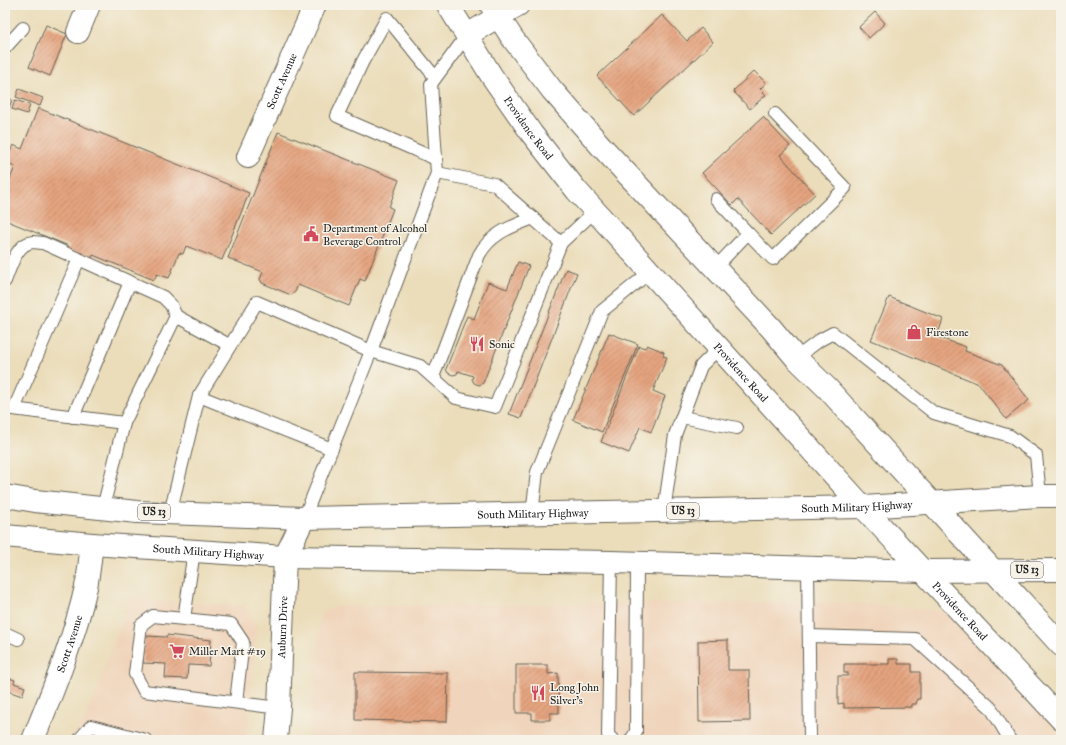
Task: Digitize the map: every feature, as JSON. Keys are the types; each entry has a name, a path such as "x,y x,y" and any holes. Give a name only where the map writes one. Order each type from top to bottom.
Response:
{"main road":[{"path":"78,32 89,5"},
{"name":"Scott Avenue","path":"248,157 315,5"},
{"name":"Providence Road","path":"448,5 491,75 532,134 577,191 864,507 1061,719"},
{"path":"466,35 495,11 518,5"},
{"path":"495,11 513,39 552,90 606,151 771,328 796,358 827,388 1061,645"},
{"name":"South Military Highway","path":"5,496 35,501 138,512 304,518 864,507 932,502 1061,496"},
{"name":"Auburn Drive","path":"276,740 279,708 285,557 304,518"},
{"name":"South Military Highway","path":"5,536 92,544 285,557 611,562 924,571 1061,570"},
{"name":"Scott Avenue","path":"33,740 56,684 70,644 86,586 92,544"}],"lane":[{"path":"435,77 387,18 363,61 337,116 436,159"},
{"path":"5,48 23,28"},
{"path":"304,518 370,351 437,173 431,84 466,35"},
{"path":"716,199 773,260 845,188 775,114"},
{"path":"437,173 494,184 561,243"},
{"path":"170,513 199,396 229,345 257,302 370,351 420,366 456,398 495,407 561,243 595,211"},
{"path":"433,377 485,244 496,235 533,218"},
{"path":"715,268 748,233"},
{"path":"5,281 18,251 25,244 33,242 43,243 163,297 171,305 176,316 229,345"},
{"path":"79,259 9,409 124,423"},
{"path":"532,514 537,472 602,311 650,272"},
{"path":"73,417 130,282"},
{"path":"103,508 124,423 176,316"},
{"path":"796,358 820,340 833,333 934,413 1010,436 1036,455 1040,496"},
{"path":"664,511 675,436 701,366 720,347"},
{"path":"199,396 332,449"},
{"path":"682,417 736,428"},
{"path":"184,619 194,551"},
{"path":"611,562 608,735 613,740"},
{"path":"631,740 636,732 637,563"},
{"path":"808,568 810,740"},
{"path":"236,702 243,642 231,624 153,616 141,625 135,674 144,691 279,708"},
{"path":"5,633 18,638"},
{"path":"809,636 915,639 991,708 1010,740"},
{"path":"79,740 91,726 146,740"}],"shaded area":[{"path":"130,599 245,606 257,629 246,740 71,740 87,715"},
{"path":"818,602 890,605 944,612 1061,736 1061,740 309,740 320,614 336,606"}],"building":[{"path":"875,12 885,23 869,38 859,27"},
{"path":"662,15 687,41 701,28 713,42 634,116 597,76"},
{"path":"46,25 67,34 50,76 29,67"},
{"path":"754,71 766,83 760,89 766,95 750,109 733,91"},
{"path":"19,89 43,98 40,106 16,97"},
{"path":"5,97 12,100 5,118"},
{"path":"15,100 30,105 27,114 12,109"},
{"path":"38,108 249,193 222,260 186,246 183,254 179,253 169,278 157,274 154,280 93,255 91,260 67,250 69,246 5,220 5,191 15,167 5,163 13,145 22,149"},
{"path":"763,117 790,146 780,155 815,194 771,235 738,199 732,205 702,173"},
{"name":"Department of Alcohol Beverage Control","path":"278,132 399,180 389,207 393,209 365,281 360,279 349,306 298,285 295,292 291,295 262,283 260,279 263,272 228,258"},
{"name":"Sonic","path":"518,262 529,266 483,383 479,385 474,383 472,379 473,376 458,371 457,374 453,375 448,373 446,369 467,316 474,319 488,282 507,289"},
{"path":"566,269 577,273 521,418 509,414"},
{"path":"889,297 943,319 937,337 966,347 965,351 1002,365 1029,400 1006,419 979,384 871,340"},
{"path":"609,333 638,344 602,432 573,420"},
{"path":"647,345 664,352 663,356 667,357 653,391 665,396 651,432 640,427 629,453 601,442 639,346 645,348"},
{"name":"Miller Mart #19","path":"167,635 211,640 209,666 188,665 187,679 165,678 166,664 143,663 145,636 167,637"},
{"path":"728,640 728,670 749,670 750,721 699,722 698,641"},
{"path":"889,659 898,659 898,664 912,664 912,672 920,672 920,699 917,699 916,704 911,704 911,707 844,708 844,703 838,704 838,676 848,676 848,673 844,673 844,664 889,664"},
{"path":"516,665 548,665 548,674 558,673 559,713 550,713 550,720 532,720 532,713 516,713"},
{"path":"355,672 448,673 447,722 355,720"},
{"path":"6,677 15,680 14,683 25,687 22,696 5,690"}],"place":[{"name":"Department of Alcohol Beverage Control","path":"311,234"},
{"name":"Firestone","path":"914,332"},
{"name":"Sonic","path":"477,344"},
{"name":"Miller Mart #19","path":"177,651"},
{"name":"Long John Silver's","path":"538,693"}]}
